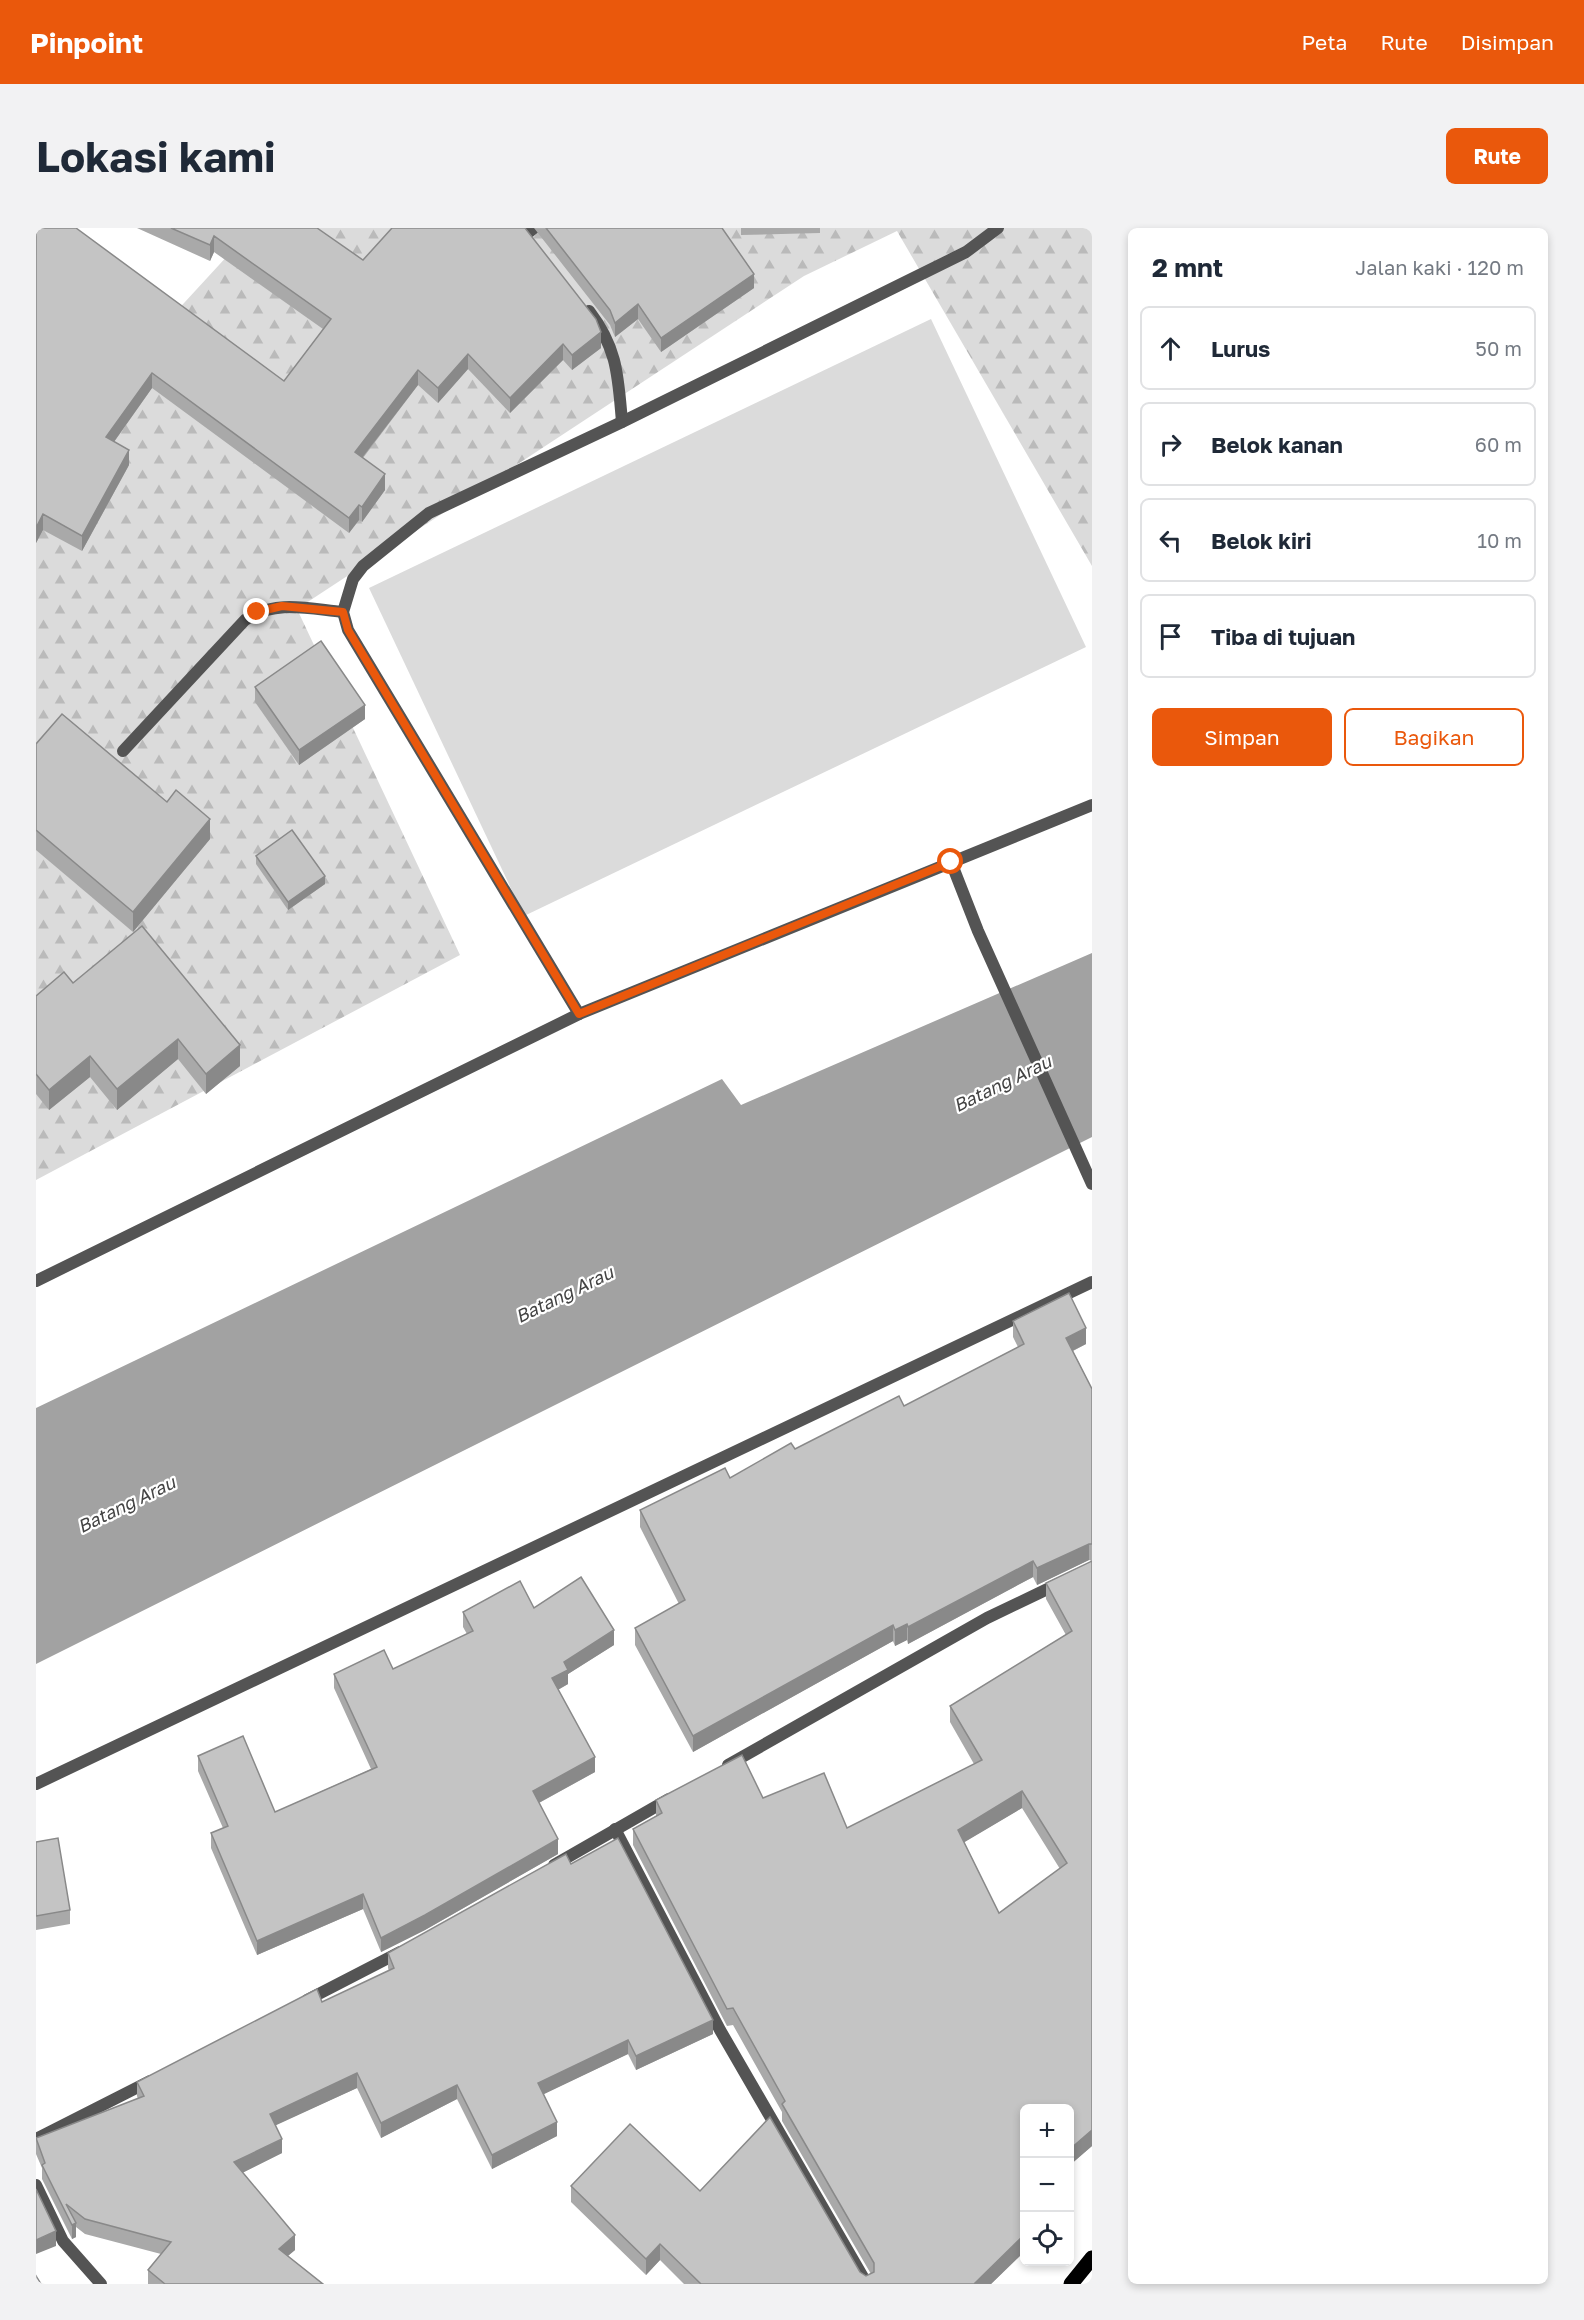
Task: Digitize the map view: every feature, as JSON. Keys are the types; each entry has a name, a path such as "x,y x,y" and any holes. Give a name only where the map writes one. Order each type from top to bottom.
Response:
{"main road":[{"path":"1071,2284 1092,2258"}],"street":[{"path":"579,1014 348,630 343,612 346,594 363,566 414,523 966,252 998,228"},
{"path":"583,304 603,330 617,364 622,422"},
{"path":"123,751 245,620 257,612 282,606 343,612"},
{"path":"36,1281 579,1014 1092,804"},
{"path":"951,862 978,931 1092,1184"},
{"path":"36,1784 1092,1282"},
{"path":"718,1771 987,1618 1071,1578"},
{"path":"543,1871 677,1794"},
{"path":"615,1829 720,2030 867,2284"},
{"path":"291,2008 408,1948"},
{"path":"36,2139 164,2073"},
{"path":"36,2185 63,2241 101,2284"}],"green space":[{"path":"253,228 1092,228 1092,566 897,231 804,276 297,609 460,955 36,1180 36,464"},
{"path":"931,319 1086,647 524,916 369,588"}],"water":[{"name":"Batang Arau","path":"1092,953 1092,1137 36,1664 36,1408 722,1079 741,1105"}],"building":[{"path":"36,228 76,228 284,381 331,319 214,236 210,245 171,228 317,228 363,260 392,228 525,228 596,319 601,332 572,355 563,344 510,398 468,354 438,388 418,370 355,452 385,474 362,507 359,505 349,518 152,373 106,437 129,450 82,536 43,514 36,528"},
{"path":"546,228 722,228 754,274 661,338 638,304 615,323 610,310"},
{"path":"321,641 365,705 299,750 255,687"},
{"path":"62,714 167,802 176,790 210,819 133,912 36,830 36,744"},
{"path":"292,830 325,876 288,902 256,856"},
{"path":"142,926 240,1045 206,1074 178,1039 117,1089 90,1056 49,1090 36,1074 36,996 64,972 73,983"},
{"path":"1069,1293 1086,1328 1066,1338 1092,1389 1092,1544 1037,1568 1033,1561 908,1627 907,1624 895,1630 893,1625 693,1736 635,1628 685,1600 640,1510 725,1468 730,1478 791,1443 795,1449 899,1396 904,1406 1024,1344 1013,1321"},
{"path":"1092,1561 1092,2130 1074,2146 1074,2104 1020,2104 1020,2239 974,2284 701,2284 660,2244 646,2259 571,2186 630,2124 700,2191 770,2117 860,2272 866,2276 874,2272 874,2263 782,2104 785,2101 733,2008 727,2009 633,1829 662,1813 656,1800 742,1755 763,1798 824,1773 847,1828 982,1760 950,1706 1072,1631 1046,1583","holes":["1022,1791 1067,1863 999,1913 958,1830"]},
{"path":"581,1577 614,1630 564,1662 568,1670 552,1678 595,1757 533,1791 558,1839 381,1938 363,1894 257,1941 211,1833 228,1826 198,1756 243,1736 275,1812 377,1767 334,1674 384,1650 393,1669 473,1631 463,1612 520,1581 534,1608"},
{"path":"58,1838 70,1910 36,1916 36,1842"},
{"path":"618,1838 713,2020 636,2056 628,2040 538,2083 557,2122 492,2155 457,2085 381,2123 357,2073 270,2114 282,2139 234,2162 295,2235 279,2249 323,2284 165,2284 148,2270 171,2242 85,2219 66,2204 76,2223 72,2225 42,2165 45,2163 36,2138 144,2096 137,2082 317,1989 322,2002 394,1968 388,1953 566,1854 571,1864"},
{"path":"36,2189 56,2231 36,2240"}],"route":[{"path":"257,612 269,607 282,606 343,612 348,630 579,1014 951,862"}]}
